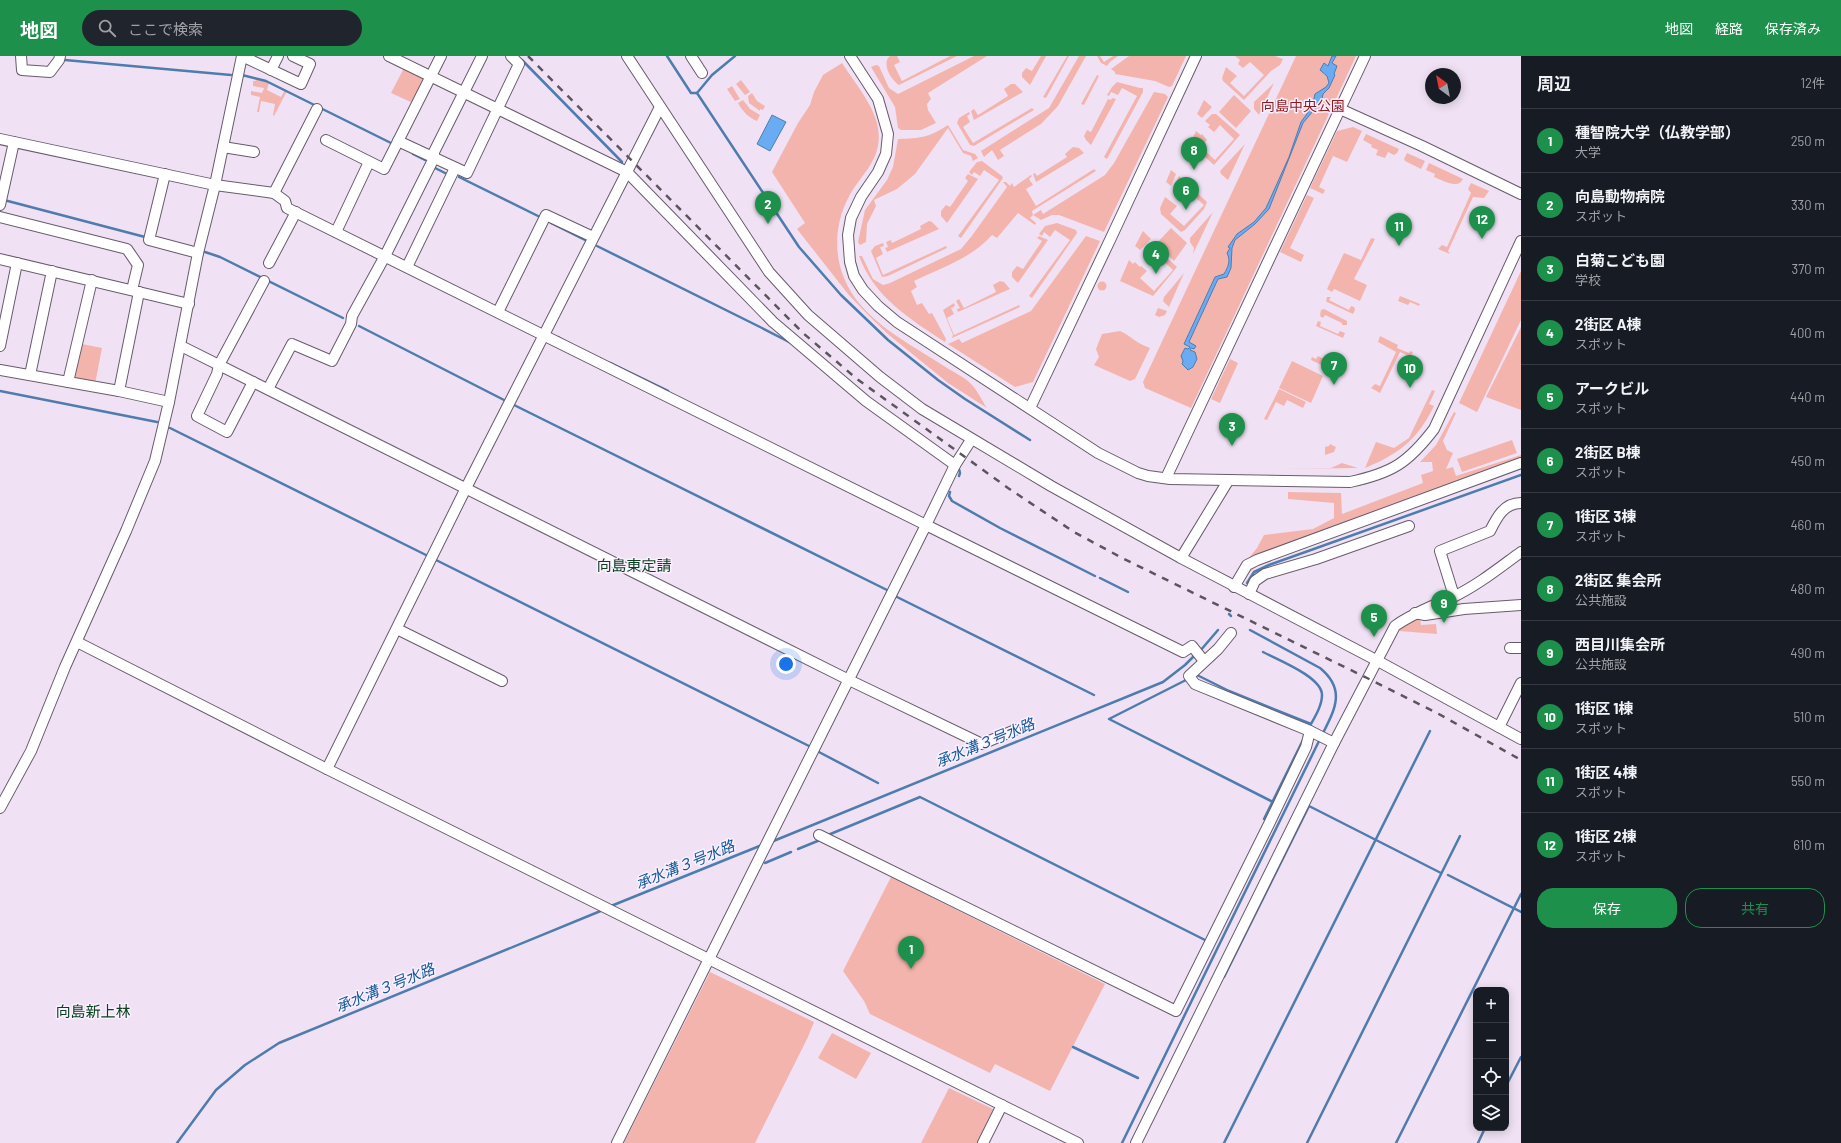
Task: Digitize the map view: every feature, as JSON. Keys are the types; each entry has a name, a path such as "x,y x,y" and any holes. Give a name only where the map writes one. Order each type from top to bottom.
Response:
{"street":[{"path":"21,56 22,70 50,72 59,60 60,56"},
{"path":"0,808 31,751 155,461 181,346 198,253 215,185 242,56 301,84 310,64 293,56"},
{"path":"271,70 278,56"},
{"path":"326,140 384,169 441,56"},
{"path":"268,389 292,344 332,361 351,324 352,316 385,256 434,158 434,152 465,93 482,56"},
{"path":"398,141 467,173 519,64 511,56"},
{"path":"628,56 753,251 787,294 808,315 880,377 922,410 971,440 1181,558 1247,594 1376,660 1521,739"},
{"path":"691,56 702,73"},
{"path":"850,56 878,99 888,134 886,154 878,172 861,197 850,218 848,249 854,276 868,295 898,322 1098,453 1138,473 1166,478 1228,481 1350,482 1384,473 1406,460 1419,449 1434,430 1521,242"},
{"path":"1030,408 1196,56"},
{"path":"1166,478 1365,56"},
{"path":"393,57 627,172 773,322 866,400 955,465"},
{"path":"326,769 466,488 660,107"},
{"path":"274,194 317,109"},
{"path":"1340,109 1422,146 1521,194"},
{"path":"0,139 215,185 274,194 285,201 287,208 1183,652 1192,646 1203,660"},
{"path":"0,205 14,142"},
{"path":"223,147 254,152"},
{"path":"336,232 369,162"},
{"path":"407,267 455,168"},
{"path":"165,174 149,240 198,253"},
{"path":"269,263 296,212"},
{"path":"498,312 546,215 593,237"},
{"path":"0,217 127,249 138,265 119,391"},
{"path":"0,258 189,304"},
{"path":"0,346 17,263"},
{"path":"30,376 52,271"},
{"path":"68,382 92,280"},
{"path":"253,382 227,432 197,416 217,374 219,365 264,281"},
{"path":"181,346 849,680 982,744 1015,730"},
{"path":"0,370 119,391 169,402"},
{"path":"617,1143 955,465 971,440"},
{"path":"1234,587 1247,565 1257,560 1521,463"},
{"path":"1181,558 1228,481"},
{"path":"1454,596 1440,551 1490,530 1500,512 1511,505 1521,504"},
{"path":"1247,594 1255,581 1265,574 1316,559 1409,526"},
{"path":"1136,1143 1330,741 1395,626 1415,614 1454,596 1490,575 1521,552"},
{"path":"1415,614 1425,615 1464,609 1521,605"},
{"path":"397,629 502,681"},
{"path":"1231,633 1218,649 1203,660 1189,676 1195,684 1312,732 1330,741"},
{"path":"77,642 326,769 601,904 618,914 1078,1143"},
{"path":"1510,648 1521,648"},
{"path":"1499,727 1521,683"},
{"path":"819,834 1176,1011 1279,803 1312,732"},
{"path":"983,1143 1002,1105"}],"green space":[{"path":"890,56 897,56 900,62 894,65 902,81 950,56 957,56 899,85 888,71 886,63"},
{"path":"974,56 987,56 928,93 931,99 927,104 928,110 936,123 921,130 901,130 898,128 895,107 871,67 876,65 879,66 889,88 898,94"},
{"path":"1041,56 1046,56 1030,85 1022,77 1022,73 1026,68 1032,71"},
{"path":"1067,56 1069,56 1046,98 1043,97"},
{"path":"1079,56 1086,56 1058,106 1041,124 1000,150 1004,156 998,160 992,150 984,157 981,151 1049,108"},
{"path":"1097,56 1100,56 1104,62 1113,56 1118,56 1107,66 1101,63"},
{"path":"1129,56 1186,56 1172,86 1169,87 1155,81 1115,74 1115,72 1111,69"},
{"path":"1235,56 1275,56 1283,59 1280,65 1271,71 1244,100 1223,81 1222,78 1226,67 1237,76 1230,83 1244,96 1264,75 1250,62 1243,68 1238,64 1240,60"},
{"name":"向島中央公園","path":"1296,56 1356,56 1191,408 1145,388 1143,382"},
{"path":"842,63 862,92 875,115 879,133 877,151 874,158 848,198 840,221 837,244 840,267 844,278 862,307 875,319 903,340 968,381 975,388 987,408 948,383 889,335 848,294 797,229 805,223 772,172 798,123 810,105 814,92 823,75"},
{"path":"404,68 422,77 424,83 413,103 391,93"},
{"path":"1097,75 1099,76 1084,105 1081,104"},
{"path":"254,78 269,82 267,90 281,97 285,90 287,91 274,116 275,104 261,101 259,112 257,112 260,97 251,95 251,91 262,93 264,88 253,86 253,81 256,81"},
{"path":"741,80 750,92 745,95 736,84"},
{"path":"1117,82 1143,88 1143,92 1107,159 1104,157 1137,96 1122,88 1118,95 1111,92 1109,96 1107,95"},
{"path":"1274,83 1259,115 1254,109 1254,102"},
{"path":"1011,84 1015,84 1023,92 974,120 971,111 974,109 978,115 1008,96 1004,89"},
{"path":"732,86 740,99 735,101 727,89"},
{"path":"1154,92 1165,94 1168,97 1104,232 1059,215 1052,215 1041,220 1033,215 1041,210 1043,214 1105,175 1114,163"},
{"path":"752,93 757,101 765,106 763,110 760,109 760,111 749,103 748,96"},
{"path":"1234,95 1251,111 1236,128 1219,112"},
{"path":"1112,98 1116,99 1091,145 1084,136 1087,130 1091,132 1108,99 1111,100"},
{"path":"743,100 750,109 760,115 757,121 748,116 738,103"},
{"path":"1204,100 1212,107 1202,118 1197,114"},
{"path":"1032,108 1034,110 974,146 970,145 957,123 959,118 969,112 970,114 967,116 970,122 963,127 973,143"},
{"path":"1212,114 1216,114 1240,135 1214,165 1190,144 1196,131 1201,135 1202,134 1207,140 1201,147 1215,160 1234,139 1220,125 1214,132 1208,127 1210,125 1205,121"},
{"path":"948,125 963,150 975,154 978,158 973,161 971,156 963,153 948,128 915,174 897,189 874,200 876,206 867,224 866,242 860,245 858,242 865,210 887,180 893,167 898,139 929,135"},
{"path":"1353,127 1362,131 1347,162 1333,156 1319,187 1325,190 1323,194 1310,188 1337,131"},
{"path":"1366,134 1399,149 1397,153 1394,155 1388,152 1385,158 1376,155 1378,150 1371,147 1372,145 1363,140"},
{"path":"1245,144 1228,180 1221,174 1220,171"},
{"path":"1073,147 1079,148 1084,153 1036,182 1033,174 1035,173 1037,176 1067,157 1065,154"},
{"path":"1407,153 1425,161 1421,169 1405,161 1404,159"},
{"path":"982,161 1003,178 961,238 958,236 999,180 984,170 980,176 974,172 972,175 969,172 977,162"},
{"path":"1429,163 1463,179 1461,182 1454,184 1434,177 1435,174 1426,170"},
{"path":"1094,169 1096,171 1032,211 1033,215 1030,218 1036,223 1035,225 1018,213 997,238 992,235 966,256 914,281 917,287 911,291 917,305 922,303 929,314 932,313 946,339 945,342 894,306 874,284 859,256 862,256 873,279 883,285 890,283 961,249 1007,187 1003,182 1006,182 1010,186 1012,183 1014,187 1031,175 1032,176 1029,179 1033,185 1026,189 1036,206"},
{"path":"1171,170 1176,174 1171,186 1166,182"},
{"path":"968,174 978,179 947,223 941,216 941,211 946,205 950,207 968,181 965,178"},
{"path":"1179,176 1207,202 1204,209 1185,230 1181,232 1161,214 1160,208 1165,197 1177,206 1170,214 1184,226 1204,205 1189,192 1183,199 1178,194 1179,192 1174,188"},
{"path":"1471,183 1489,191 1484,198 1473,197 1448,251 1450,254 1438,249 1442,245 1447,247 1471,193 1468,189"},
{"path":"1307,195 1314,198 1290,248 1304,255 1301,262 1280,252"},
{"path":"1213,212 1193,254 1194,248 1190,242 1190,238"},
{"path":"929,221 939,229 887,252 885,248 888,247 886,242 891,240 892,243 921,229 920,226"},
{"path":"1057,223 1076,230 1077,233 1032,298 1029,296 1070,240 1055,230 1050,237 1044,232 1042,236 1039,234 1045,226"},
{"path":"1171,228 1187,243 1174,261 1156,244"},
{"path":"1143,231 1151,239 1140,250 1135,246"},
{"path":"1039,236 1048,240 1018,283 1012,277 1012,272 1017,266 1023,269 1042,241 1037,238"},
{"path":"1086,236 1100,241 1033,382 1015,387 948,344 959,339 962,343 1031,311"},
{"path":"1371,238 1375,239 1354,279 1367,285 1360,301 1334,289 1332,292 1327,289 1344,253 1361,260"},
{"path":"883,243 884,246 880,247 883,254 876,258 883,275 946,246 947,248 888,276 882,277 871,251 875,246"},
{"path":"1149,246 1154,246 1177,267 1153,296 1120,281 1129,260 1133,264 1135,262 1147,271 1140,278 1154,291 1173,270 1159,257 1153,263 1147,259 1149,257 1144,252"},
{"path":"1521,271 1521,320 1477,412 1459,403"},
{"path":"1184,273 1169,307 1163,301 1164,297"},
{"path":"1000,281 1004,282 1010,289 958,312 957,309 960,308 956,301 959,299 964,308 996,292 993,285"},
{"path":"1100,282 1104,282 1106,286 1104,290 1100,290 1098,288 1098,284"},
{"path":"1400,296 1420,304 1419,306 1410,302 1408,305 1398,301"},
{"path":"1327,297 1331,297 1329,300 1349,310 1351,306 1354,307 1355,310 1353,314 1327,302"},
{"path":"954,303 955,306 951,308 954,314 947,318 954,335 1019,305 1020,307 952,338 953,335 943,310"},
{"path":"1158,308 1167,311 1165,315 1159,317 1155,315"},
{"path":"1324,309 1347,321 1347,325 1342,325 1342,323 1325,315 1323,318 1320,316 1321,310"},
{"path":"1318,321 1321,322 1320,326 1338,334 1340,331 1345,333 1343,338 1316,326"},
{"path":"1521,327 1521,410 1486,397"},
{"path":"1120,331 1150,348 1135,379 1130,381 1094,365 1099,357 1096,349 1102,334"},
{"path":"1380,336 1398,345 1397,348 1409,353 1410,351 1413,352 1411,357 1400,352 1380,393 1371,388 1375,384 1380,386 1396,352 1378,342"},
{"path":"82,344 102,348 95,384 77,381 75,376"},
{"path":"1318,356 1330,362 1328,368 1311,360 1312,357 1316,359"},
{"path":"1230,359 1238,363 1220,403 1211,399"},
{"path":"1292,361 1323,376 1311,403 1279,388"},
{"path":"1279,389 1306,402 1303,408 1287,400 1284,406 1276,402 1267,420 1264,419"},
{"path":"1432,390 1435,391 1429,404 1434,406 1421,428 1398,451 1365,468 1376,442 1394,448 1409,438"},
{"path":"1454,412 1456,413 1443,441 1447,450 1453,453 1446,469 1453,467 1456,476 1521,455 1521,469 1261,564 1248,573 1239,570 1257,548 1264,535 1313,529 1334,518 1334,503 1288,499 1288,492 1341,493 1342,514 1423,483 1421,475 1433,471 1432,462 1420,462 1436,445"},
{"path":"1512,440 1517,453 1462,472 1457,459"},
{"path":"1330,444 1336,447 1334,452 1325,455 1325,447 1329,446"},
{"path":"1342,463 1358,468 1280,469 1331,468"},
{"path":"1420,619 1421,625 1436,624 1437,634 1399,631 1405,623"},
{"path":"891,877 1105,984 1050,1091 995,1064 990,1073 870,1014 864,1001 843,971"},
{"path":"710,972 814,1022 755,1143 624,1143"},
{"path":"832,1033 871,1053 856,1079 818,1058"},
{"path":"949,1088 993,1109 995,1113 980,1143 921,1143"}],"water":[{"path":"1332,56 1336,56 1332,63 1337,66 1335,75 1329,88 1323,94 1321,104 1303,123 1269,209 1255,224 1235,240 1232,248 1231,268 1227,277 1218,279 1189,342 1196,346 1194,349 1191,348 1190,350 1195,352 1197,359 1193,367 1188,370 1182,364 1183,361 1181,356 1185,348 1188,349 1190,347 1184,344 1215,277 1224,274 1227,269 1229,261 1227,253 1230,248 1228,247 1237,234 1254,222 1266,208 1289,157 1301,122 1312,107 1315,94 1326,87 1329,83 1327,76 1320,70 1324,63 1328,66"},
{"path":"772,115 786,122 770,151 757,144"}],"waterway":[{"path":"667,56 691,93 697,93"},
{"path":"735,56 712,75 697,93 799,247 841,295 888,340 938,380 1030,440"},
{"path":"65,60 231,75"},
{"path":"522,60 622,162"},
{"path":"242,75 266,81 393,144"},
{"path":"413,154 425,160"},
{"path":"435,168 447,174"},
{"path":"459,177 540,217"},
{"path":"4,200 145,237"},
{"path":"551,223 585,240"},
{"path":"597,246 793,344"},
{"path":"205,252 220,257 343,318"},
{"path":"359,326 506,401"},
{"path":"558,337 565,341"},
{"path":"610,363 668,391"},
{"path":"0,391 157,422"},
{"path":"514,405 889,591"},
{"path":"170,428 428,556"},
{"path":"959,469 959,476"},
{"path":"1247,583 1254,572 1269,565 1521,475"},
{"path":"950,492 949,496 952,501 1000,528 1095,576"},
{"path":"436,560 811,747"},
{"path":"1100,578 1128,592"},
{"path":"895,596 1094,695"},
{"name":"承水溝３号水路","path":"1200,651 1218,630"},
{"path":"1250,630 1320,668 1328,676 1336,693 1336,701 1331,718 1322,735"},
{"path":"1197,675 1229,691 1311,724 1321,702 1322,695 1320,688 1315,682 1298,670 1263,652"},
{"name":"承水溝３号水路","path":"771,842 1163,682 1185,665 1196,654"},
{"path":"1186,680 1109,719 1273,802"},
{"path":"1224,1143 1430,731"},
{"path":"1122,1143 1320,739"},
{"path":"1264,819 1303,740"},
{"path":"817,751 878,783"},
{"path":"828,835 920,797 1205,940"},
{"path":"1224,977 1309,806 1441,873"},
{"path":"1307,1143 1460,836"},
{"path":"798,849 820,840"},
{"name":"承水溝３号水路","path":"611,906 762,845"},
{"path":"765,863 791,852"},
{"path":"1448,875 1521,912"},
{"path":"1396,1143 1521,894"},
{"name":"承水溝３号水路","path":"177,1143 216,1090 245,1065 279,1043 603,910"},
{"path":"1073,1047 1138,1078"},
{"path":"1509,1080 1521,1057"},
{"path":"1478,1143 1484,1131"}],"railway":[{"path":"528,56 803,333 857,379 1008,488 1074,532 1124,559 1437,713 1521,760"}],"place":[{"name":"2街区 集会所","path":"1194,170"},
{"name":"2街区 B棟","path":"1186,210"},
{"name":"向島動物病院","path":"768,224"},
{"name":"1街区 2棟","path":"1482,239"},
{"name":"1街区 4棟","path":"1399,246"},
{"name":"2街区 A棟","path":"1156,274"},
{"name":"1街区 3棟","path":"1334,385"},
{"name":"1街区 1棟","path":"1410,388"},
{"name":"白菊こども園","path":"1232,446"},
{"name":"西目川集会所","path":"1444,623"},
{"name":"アークビル","path":"1374,637"},
{"name":"種智院大学（仏教学部）","path":"911,969"}],"district":[{"name":"向島東定請","path":"634,566"},
{"name":"向島新上林","path":"93,1012"}]}
